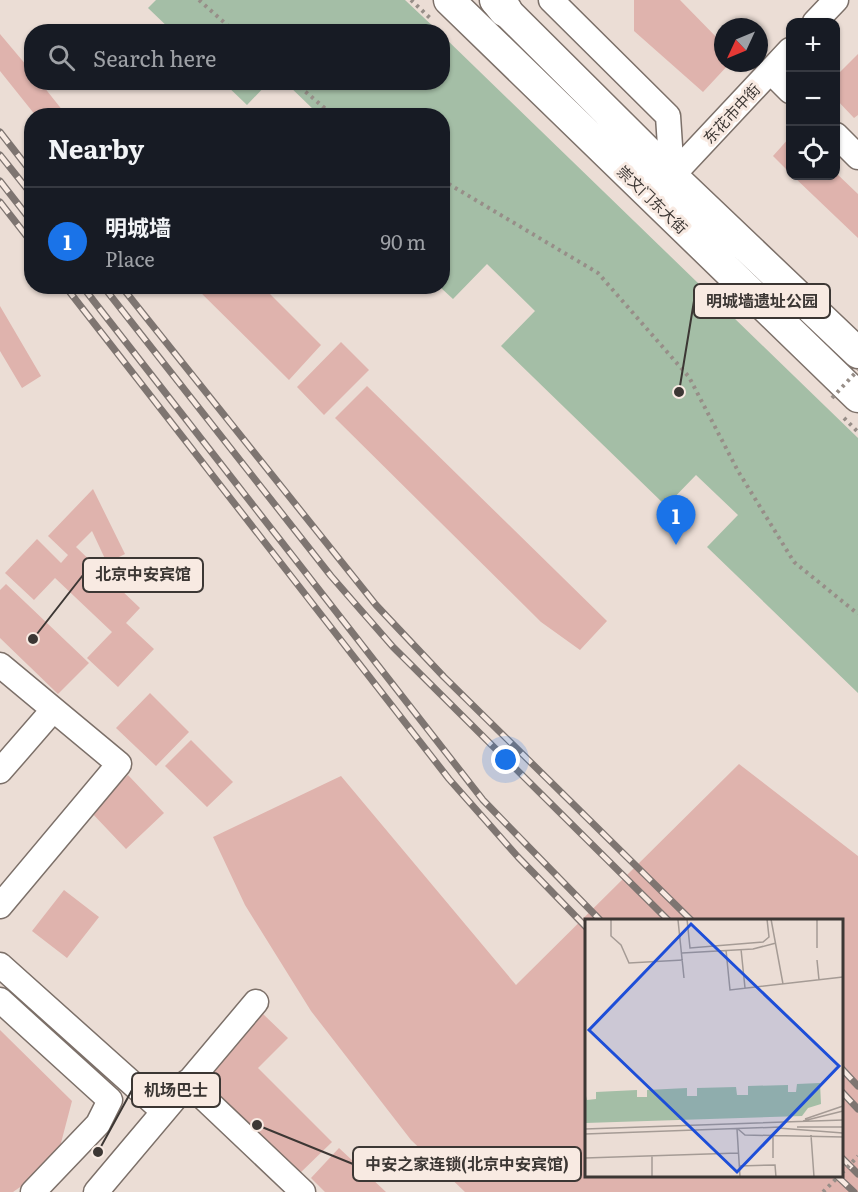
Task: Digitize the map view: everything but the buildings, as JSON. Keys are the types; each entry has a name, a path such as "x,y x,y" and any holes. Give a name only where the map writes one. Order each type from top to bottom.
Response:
{"main road":[{"name":"崇文门东大街","path":"448,0 845,398"},
{"name":"崇文门东大街","path":"499,3 672,176 858,353"}],"street":[{"path":"551,0 668,116 672,176"},
{"name":"东花市中街","path":"672,176 786,54"},
{"path":"770,72 786,87"},
{"path":"840,139 858,157"},
{"path":"0,665 119,764 0,906"},
{"path":"0,771 53,710"},
{"path":"0,965 163,1111"},
{"path":"0,1000 110,1100 98,1124 33,1192"},
{"path":"96,1192 256,1002"},
{"path":"187,1082 303,1192"}],"path":[{"path":"199,0 226,24"},
{"path":"303,90 325,108"},
{"path":"450,185 598,273 689,377 738,471 794,562 858,615"},
{"path":"845,398 858,370"},
{"path":"843,1171 858,1156"},
{"path":"823,1192 837,1177"}],"green space":[{"path":"156,0 405,0 431,24 165,24 148,8"},
{"path":"450,43 858,438 858,693 707,547 738,515 696,475 666,506 501,346 535,311 487,264 453,299 448,294 450,294 450,108 312,108 293,90 450,90"},
{"path":"231,90 261,90 247,105"}],"railway":[{"path":"0,132 24,163"},
{"path":"0,155 24,185"},
{"path":"0,181 24,212"},
{"path":"0,202 24,233"},
{"path":"71,294 449,779 518,857 585,926"},
{"path":"88,294 483,800 599,919"},
{"path":"109,294 331,576 393,647 667,919"},
{"path":"127,294 376,605 444,677 690,919"},
{"path":"843,1070 858,1086"},
{"path":"843,1093 858,1109"},
{"path":"843,1159 858,1174"},
{"path":"838,1177 854,1192"}],"place":[{"name":"明城墙遗址公园","path":"679,392"},
{"name":"明城墙","path":"676,545"},
{"name":"北京中安宾馆","path":"33,639"},
{"name":"中安之家连锁(北京中安宾馆)","path":"257,1125"},
{"name":"机场巴士","path":"98,1152"}]}
